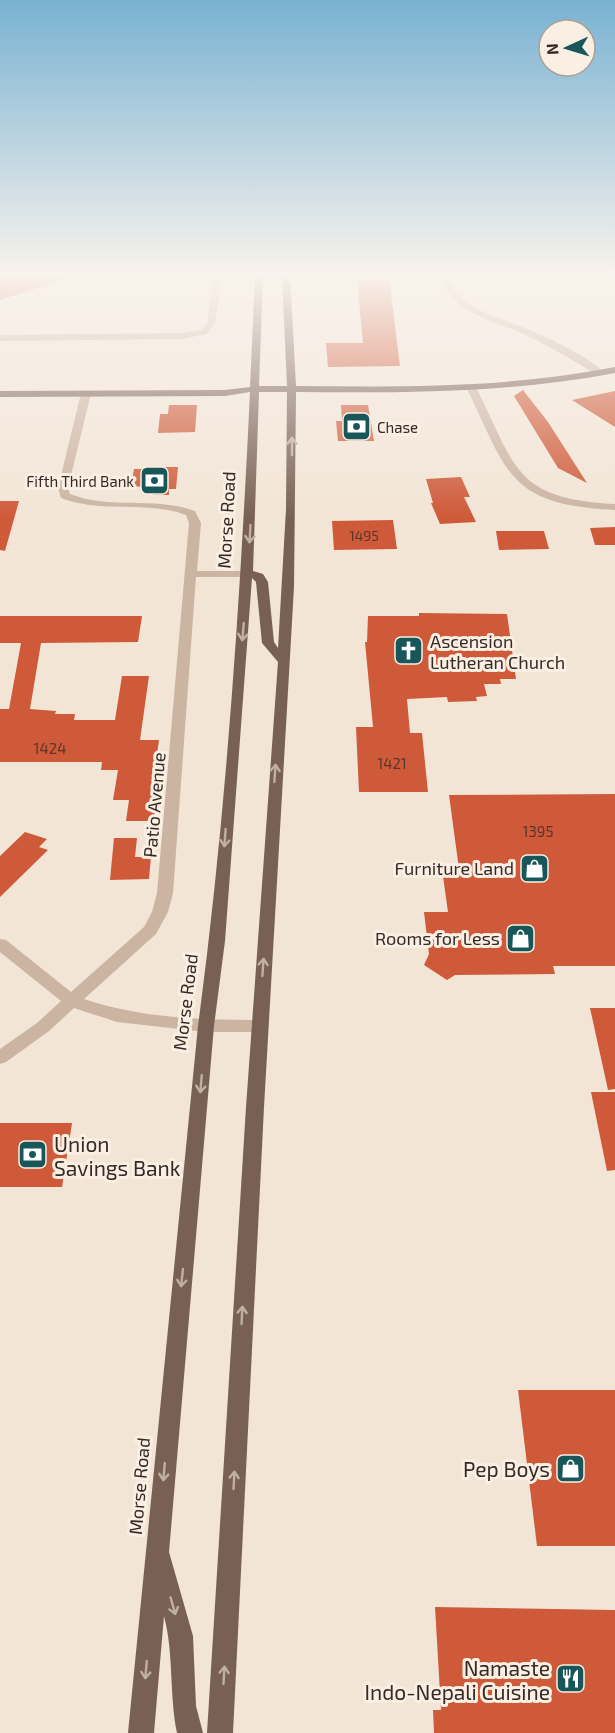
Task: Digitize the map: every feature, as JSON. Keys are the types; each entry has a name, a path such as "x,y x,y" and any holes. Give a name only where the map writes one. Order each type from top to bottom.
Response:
{"main road":[{"name":"Morse Road","path":"141,1733 206,1026 217,941 248,574 255,357"},
{"path":"220,1733 260,1026 290,561 290,357"},
{"path":"0,394 225,393 254,389 472,389 530,384 615,370"},
{"path":"0,385 222,384 254,389"},
{"path":"248,574 259,576 262,582 268,642 283,661"},
{"path":"157,1550 181,1636 184,1706 190,1733"}],"street":[{"path":"575,357 600,373"},
{"path":"472,389 504,457 519,478 552,497 578,503 615,507"},
{"name":"Patio Avenue","path":"0,1058 43,1027 150,930 160,912 165,893 195,523 191,513 177,506 93,504 76,501 66,495 63,488 86,393"},
{"path":"192,573 248,574"},
{"path":"0,944 72,1001 117,1016 206,1026 260,1026"}],"building":[{"path":"327,357 399,357 400,366 328,367"},
{"path":"523,390 548,422 587,483 558,468 514,396"},
{"path":"615,391 615,427 572,400"},
{"path":"169,405 197,405 195,432 158,433 160,414 168,414"},
{"name":"Chase","path":"341,405 368,405 374,441 338,441 336,421 342,421"},
{"name":"Fifth Third Bank","path":"153,467 178,467 176,489 169,489 169,495 153,495 154,489 149,489 149,486 131,487 134,469 153,469"},
{"path":"461,477 470,497 464,497 476,522 440,524 431,503 433,503 426,479"},
{"path":"0,501 19,501 5,551 0,550"},
{"path":"393,520 397,549 334,550 332,521"},
{"path":"615,527 615,545 595,545 590,528"},
{"path":"496,531 544,531 549,549 499,550"},
{"name":"Ascension Lutheran Church","path":"419,613 507,614 516,679 500,679 501,684 484,684 487,696 476,697 477,701 448,702 447,697 407,699 410,733 422,733 428,792 359,792 356,727 373,727 365,642 367,642 368,616 419,616"},
{"path":"0,616 142,616 138,642 41,643 30,709 56,711 55,714 75,714 74,720 115,720 122,676 149,676 140,740 159,740 153,783 160,783 154,821 126,821 129,800 113,800 118,770 101,770 102,762 0,762 0,709 9,709 21,643 0,643"},
{"path":"615,794 615,966 553,966 555,974 455,975 447,980 424,965 429,954 424,912 448,912 442,869 459,869 449,795"},
{"path":"25,832 47,839 39,847 48,850 0,897 0,856"},
{"path":"114,838 137,838 135,857 151,857 149,879 110,880"},
{"path":"590,1008 615,1008 615,1089 608,1090"},
{"path":"591,1092 615,1092 615,1170 607,1171"},
{"name":"Union Savings Bank","path":"0,1123 72,1123 62,1187 0,1187"},
{"name":"Pep Boys","path":"518,1390 615,1390 615,1546 537,1546"},
{"path":"435,1607 615,1610 615,1733 434,1733 433,1710 441,1710"}],"place":[{"name":"Chase","path":"356,427"},
{"name":"Fifth Third Bank","path":"155,481"},
{"name":"Ascension Lutheran Church","path":"409,651"},
{"name":"Furniture Land","path":"535,868"},
{"name":"Rooms for Less","path":"521,938"},
{"name":"Union Savings Bank","path":"33,1155"},
{"name":"Pep Boys","path":"571,1468"},
{"name":"Namaste Indo-Nepali Cuisine","path":"571,1679"}]}
